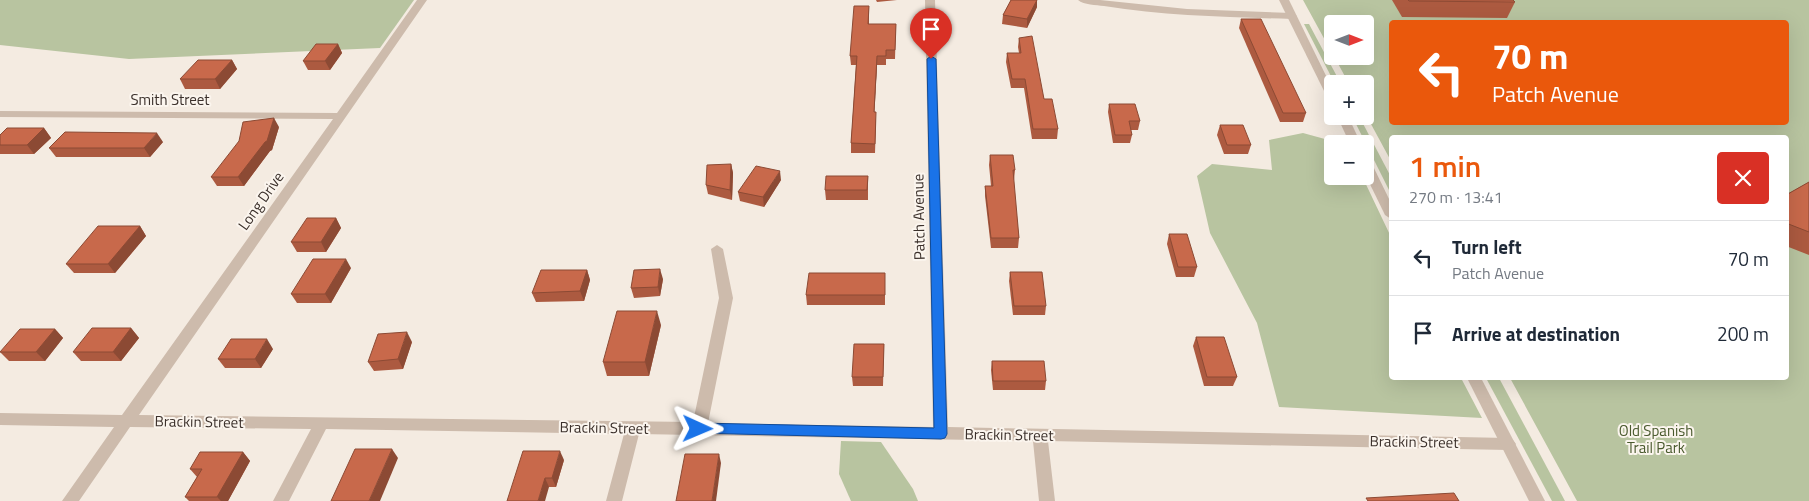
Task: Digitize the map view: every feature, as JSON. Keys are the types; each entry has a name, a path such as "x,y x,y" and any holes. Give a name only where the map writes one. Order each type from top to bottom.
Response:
{"street":[{"name":"Long Drive","path":"70,501 422,0"},
{"name":"Patch Avenue","path":"930,0 941,434"},
{"path":"1083,0 1166,12 1292,16"},
{"path":"1284,0 1324,82"},
{"name":"Smith Street","path":"0,114 340,116"},
{"path":"1374,180 1389,211"},
{"path":"698,429 726,298 717,249"},
{"path":"1475,380 1538,501"},
{"name":"Brackin Street","path":"0,419 698,429 1508,444"},
{"path":"281,501 322,423"},
{"path":"614,501 632,428"},
{"path":"1040,435 1047,501"}],"green space":[{"path":"0,0 414,0 380,48 129,59 0,45"},
{"name":"Old Spanish Trail Park","path":"1303,0 1809,0 1809,501 1577,501 1511,380 1789,380 1789,135 1389,135 1389,157 1372,125 1374,125 1374,75 1344,75 1339,65 1374,65 1374,15 1324,15 1324,38"},
{"path":"1304,24 1309,24 1324,52 1324,63"},
{"path":"1325,65 1331,65 1336,75 1330,75"},
{"path":"1356,125 1364,125 1369,135 1362,135"},
{"path":"1303,133 1324,139 1324,185 1366,185 1389,233 1389,380 1462,380 1482,418 1279,407 1257,323 1210,233 1197,176 1212,164 1272,170 1269,140"},
{"path":"1374,145 1389,173 1389,190 1374,160"},
{"path":"1487,380 1500,380 1565,501 1552,501"},
{"path":"841,441 881,442 913,489 918,501 851,501 839,474"}],"building":[{"path":"1011,0 1037,0 1027,19 1003,15"},
{"path":"1513,0 1515,2 1409,1"},
{"path":"854,6 869,6 868,24 896,24 895,50 886,50 886,56 877,56 874,112 876,112 875,144 851,143 857,56 850,56"},
{"path":"1241,19 1261,19 1306,113 1283,113"},
{"path":"1032,36 1044,99 1052,99 1058,129 1033,129 1025,79 1012,79 1007,53 1021,53 1019,38"},
{"path":"316,44 338,44 325,61 303,61"},
{"path":"198,60 232,60 215,79 180,79"},
{"path":"1109,104 1135,104 1140,121 1129,121 1132,135 1115,135"},
{"path":"274,118 267,141 238,177 211,177 239,141 243,122"},
{"path":"1220,125 1243,125 1251,145 1227,145"},
{"path":"7,128 44,128 27,145 0,145 0,135"},
{"path":"65,132 157,133 144,148 49,148"},
{"path":"990,155 1013,155 1019,238 991,238 985,186 993,186"},
{"path":"731,164 730,190 706,185 707,165"},
{"path":"756,166 780,171 763,197 738,192"},
{"path":"826,176 868,176 867,190 825,190"},
{"path":"1809,182 1809,232 1789,224 1789,193"},
{"path":"307,218 336,218 321,242 291,242"},
{"path":"98,226 140,226 108,264 66,264"},
{"path":"1169,234 1187,234 1197,267 1178,267"},
{"path":"313,259 346,259 325,294 291,294"},
{"path":"660,269 658,287 631,288 634,270"},
{"path":"541,270 587,270 580,291 532,293"},
{"path":"1010,272 1042,272 1046,306 1014,306"},
{"path":"809,273 885,273 885,295 806,295"},
{"path":"617,311 657,311 645,362 603,362"},
{"path":"92,328 131,328 113,352 73,352"},
{"path":"20,329 55,329 36,352 0,352"},
{"path":"407,332 398,359 368,362 378,334"},
{"path":"1196,337 1224,337 1237,377 1207,377"},
{"path":"231,339 267,339 255,359 218,359"},
{"path":"854,344 884,344 883,377 852,377"},
{"path":"992,361 1044,361 1046,381 993,381"},
{"path":"355,449 392,449 369,501 331,501"},
{"path":"523,451 560,451 552,478 545,478 538,501 507,501"},
{"path":"200,452 243,452 217,497 185,497 202,469 190,469"},
{"path":"685,454 719,454 712,501 676,501"},
{"path":"1454,493 1459,501 1368,501 1366,498"}],"route":[{"path":"698,429 941,434 931,59"}]}
